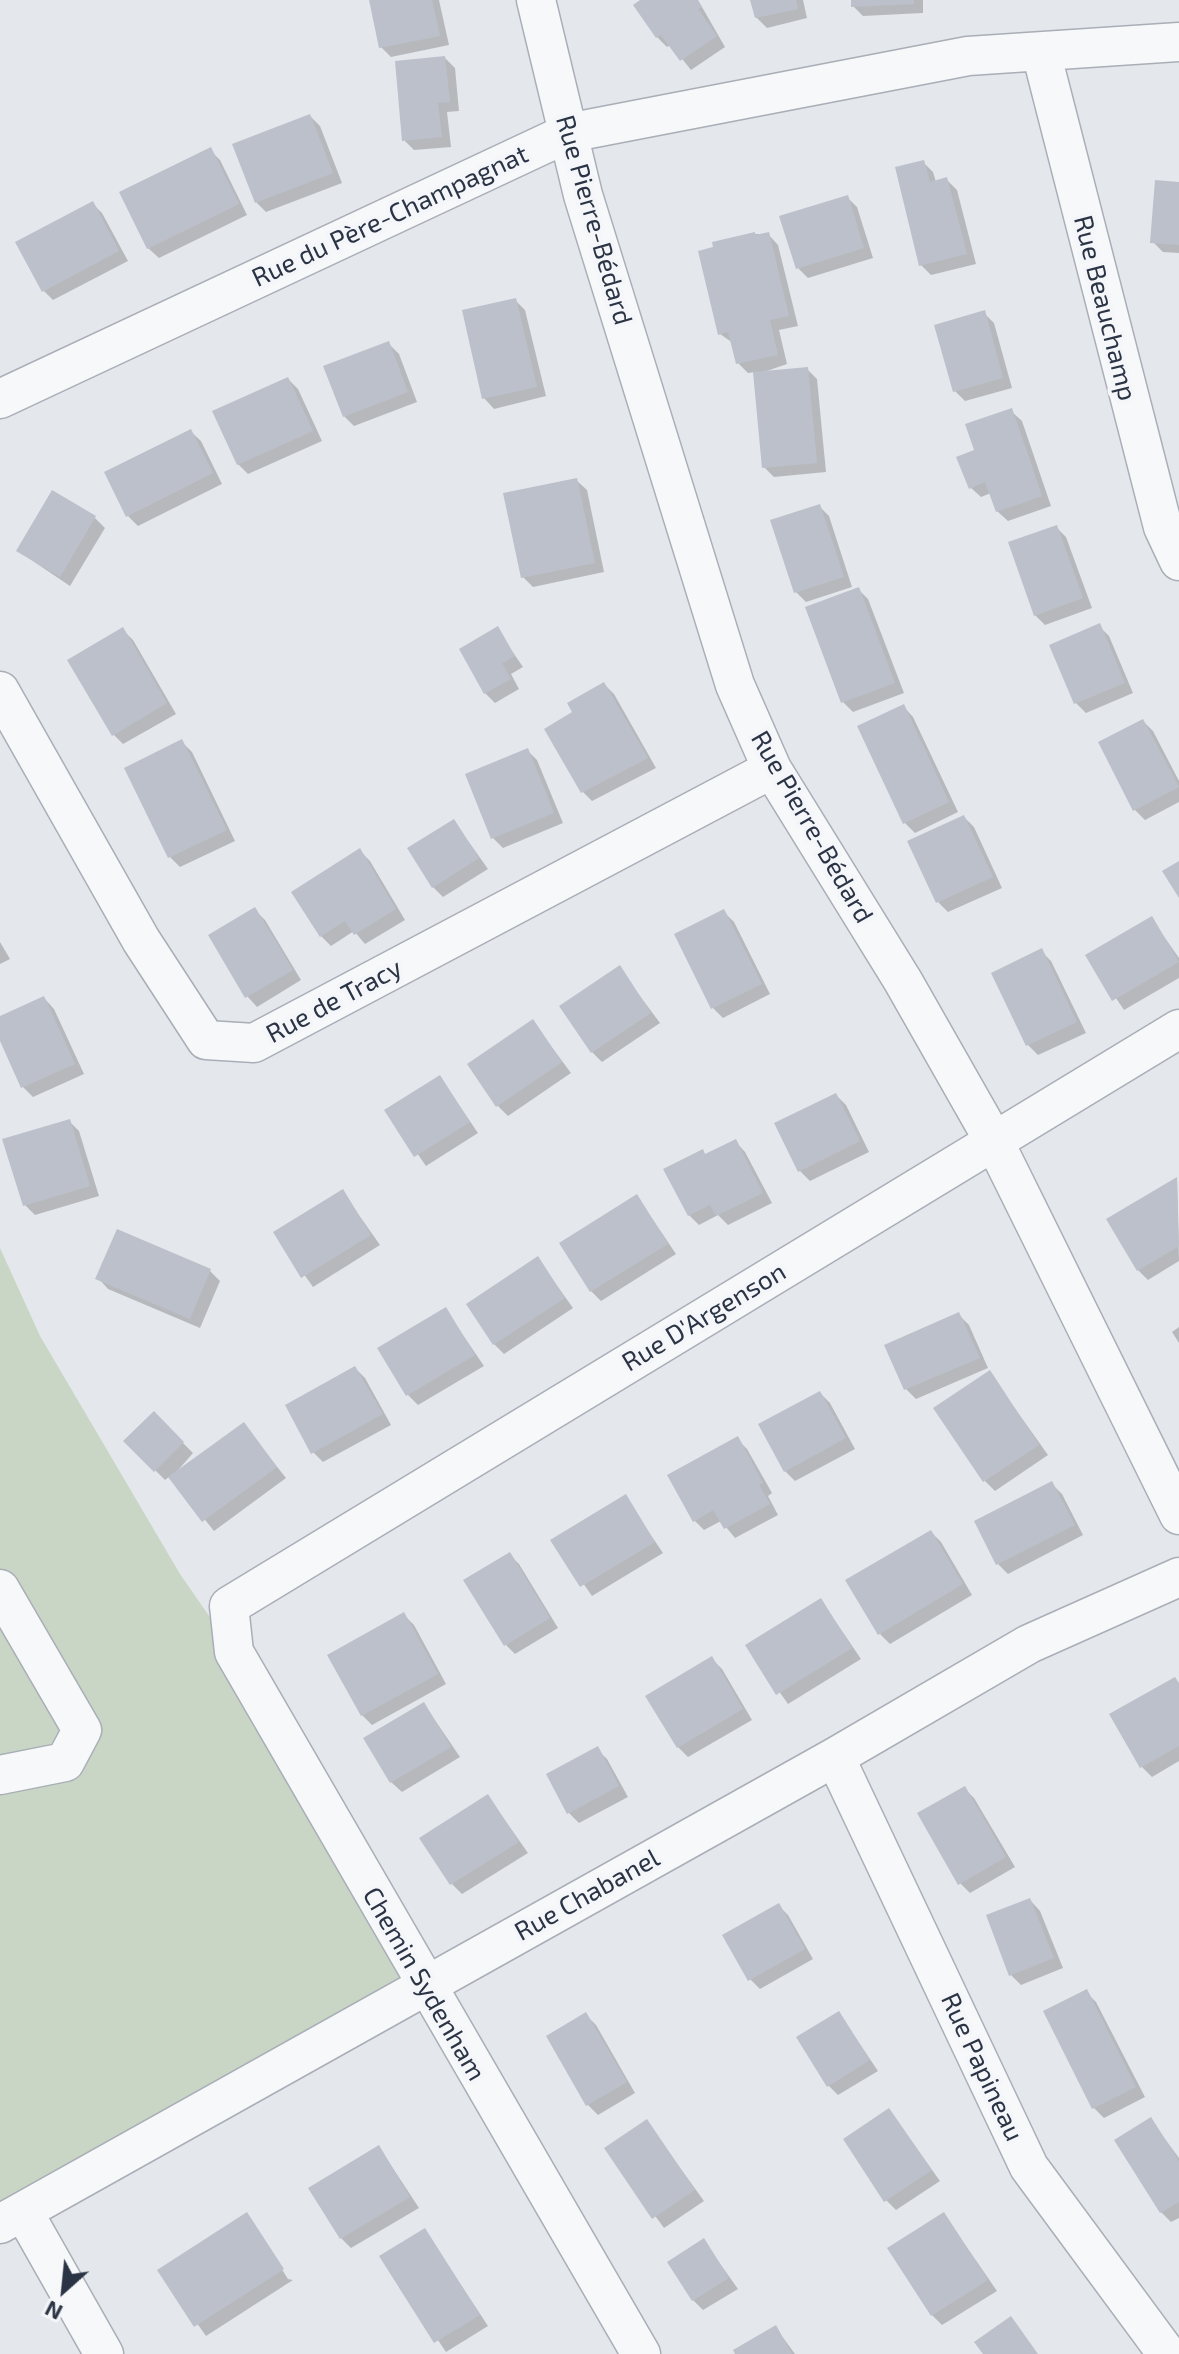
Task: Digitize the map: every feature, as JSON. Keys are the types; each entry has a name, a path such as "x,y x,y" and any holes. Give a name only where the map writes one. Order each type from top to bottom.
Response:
{"street":[{"name":"Rue Pierre-Bédard","path":"536,0 583,195 735,685 772,769 903,981 994,1141 1179,1515"},
{"name":"Rue du Père-Champagnat","path":"0,399 568,133 968,56 1179,42"},
{"name":"Rue Beauchamp","path":"1041,52 1155,498 1163,527 1179,561"},
{"name":"Rue de Tracy","path":"0,691 141,940 206,1040 254,1043 772,769"},
{"name":"Rue D'Argenson","path":"229,1606 1179,1029"},
{"name":"Rue Chabanel","path":"11,2217 835,1757 1029,1644 1179,1577"},
{"path":"0,1589 82,1730 65,1762 0,1775"},
{"name":"Chemin Sydenham","path":"229,1606 234,1652 641,2354"},
{"name":"Rue Papineau","path":"835,1757 1029,2167 1167,2354"},
{"path":"11,2217 104,2354"}],"green space":[{"path":"0,1248 40,1336 180,1574 234,1652 425,1985 0,2224"}],"building":[{"path":"369,0 432,0 440,36 379,48"},
{"path":"640,0 697,0 702,7 698,9 717,36 680,61 661,35 656,38 633,5"},
{"path":"750,0 796,0 798,9 755,18"},
{"path":"851,0 914,0 914,4 851,7"},
{"path":"445,56 450,102 438,103 442,137 402,141 395,61"},
{"path":"310,114 333,173 255,203 232,144"},
{"path":"211,147 239,204 147,249 119,192"},
{"path":"924,160 930,182 947,177 967,254 919,266 895,167"},
{"path":"1155,180 1179,182 1179,245 1150,243"},
{"path":"848,195 864,248 796,269 779,216"},
{"path":"93,201 119,251 42,292 15,242"},
{"path":"755,232 755,235 769,232 789,316 770,320 778,355 736,364 728,332 718,335 698,251 713,247 712,242"},
{"path":"516,298 537,387 482,399 462,310"},
{"path":"985,310 1003,378 953,392 934,325"},
{"path":"389,341 408,392 343,417 323,366"},
{"path":"808,367 817,463 762,468 753,372"},
{"path":"288,377 313,431 237,465 212,411"},
{"path":"1012,408 1042,496 996,512 985,482 969,489 956,457 974,450 965,424"},
{"path":"191,429 213,473 126,517 104,472"},
{"path":"577,478 595,563 521,578 503,493"},
{"path":"52,490 96,516 60,577 16,551"},
{"path":"820,504 844,577 794,593 770,520"},
{"path":"1057,525 1083,598 1034,616 1008,542"},
{"path":"859,587 895,683 841,703 805,607"},
{"path":"1100,623 1125,683 1074,704 1049,645"},
{"path":"498,626 515,656 502,663 511,679 484,694 459,649"},
{"path":"123,627 167,703 112,736 67,660"},
{"path":"604,682 648,758 581,793 544,729 572,712 567,703"},
{"path":"904,704 949,802 903,824 857,726"},
{"path":"1143,719 1179,787 1133,811 1098,742"},
{"path":"182,739 227,830 168,858 124,768"},
{"path":"528,748 554,813 491,839 465,774"},
{"path":"964,815 993,877 936,903 907,841"},
{"path":"454,819 479,858 432,888 407,848"},
{"path":"360,848 396,909 354,935 345,921 320,937 291,892"},
{"path":"1179,861 1179,898 1162,871"},
{"path":"255,907 293,970 245,998 208,935"},
{"path":"724,909 762,984 711,1009 674,934"},
{"path":"1152,916 1179,962 1112,1001 1085,955"},
{"path":"1042,948 1077,1022 1026,1046 991,973"},
{"path":"620,965 651,1013 591,1053 559,1006"},
{"path":"44,996 75,1064 21,1088 0,1041 0,1016"},
{"path":"533,1019 562,1062 496,1107 467,1064"},
{"path":"440,1075 470,1122 414,1157 384,1110"},
{"path":"836,1093 860,1141 798,1172 774,1123"},
{"path":"70,1119 90,1186 23,1206 2,1139"},
{"path":"736,1139 763,1193 716,1216 710,1205 688,1216 663,1169 703,1149 705,1154"},
{"path":"1177,1177 1179,1246 1137,1271 1106,1219"},
{"path":"343,1189 371,1235 301,1278 273,1232"},
{"path":"637,1194 668,1244 590,1292 559,1243"},
{"path":"117,1229 211,1269 190,1319 95,1279"},
{"path":"538,1256 565,1298 493,1345 466,1304"},
{"path":"446,1307 475,1355 406,1396 377,1348"},
{"path":"959,1312 980,1358 904,1390 884,1345"},
{"path":"355,1366 383,1414 311,1454 285,1405"},
{"path":"990,1370 1039,1445 983,1482 933,1408"},
{"path":"820,1391 846,1438 784,1472 758,1424"},
{"path":"154,1411 184,1442 154,1472 123,1441"},
{"path":"244,1422 277,1467 202,1522 168,1477"},
{"path":"738,1436 763,1483 759,1485 770,1504 724,1529 713,1510 693,1522 667,1475"},
{"path":"1052,1481 1075,1525 996,1565 974,1521"},
{"path":"626,1494 655,1542 580,1587 550,1540"},
{"path":"931,1530 963,1584 878,1635 845,1580"},
{"path":"510,1552 550,1618 504,1646 463,1580"},
{"path":"821,1598 852,1648 776,1695 745,1645"},
{"path":"404,1612 438,1674 361,1716 327,1655"},
{"path":"712,1656 743,1709 677,1748 645,1696"},
{"path":"1175,1677 1179,1683 1179,1746 1140,1768 1109,1714"},
{"path":"424,1702 451,1747 390,1783 363,1738"},
{"path":"598,1746 619,1786 567,1814 546,1774"},
{"path":"965,1786 1006,1857 958,1885 917,1813"},
{"path":"488,1794 519,1842 450,1885 419,1838"},
{"path":"1030,1898 1054,1958 1009,1976 986,1915"},
{"path":"779,1903 805,1949 748,1981 722,1935"},
{"path":"1087,1989 1136,2087 1092,2109 1043,2011"},
{"path":"839,2011 870,2060 827,2087 796,2037"},
{"path":"586,2012 627,2082 586,2106 546,2036"},
{"path":"889,2108 932,2170 884,2202 843,2139"},
{"path":"1151,2117 1179,2161 1179,2202 1160,2213 1114,2140"},
{"path":"647,2119 695,2190 652,2219 604,2148"},
{"path":"379,2145 410,2197 340,2239 308,2188"},
{"path":"247,2212 284,2269 194,2327 157,2270"},
{"path":"944,2212 988,2280 931,2316 887,2248"},
{"path":"425,2228 480,2315 434,2343 379,2256"},
{"path":"704,2238 729,2278 692,2301 667,2262"},
{"path":"1011,2316 1038,2354 983,2354 974,2342"},
{"path":"776,2325 792,2354 735,2354 733,2350"}]}
